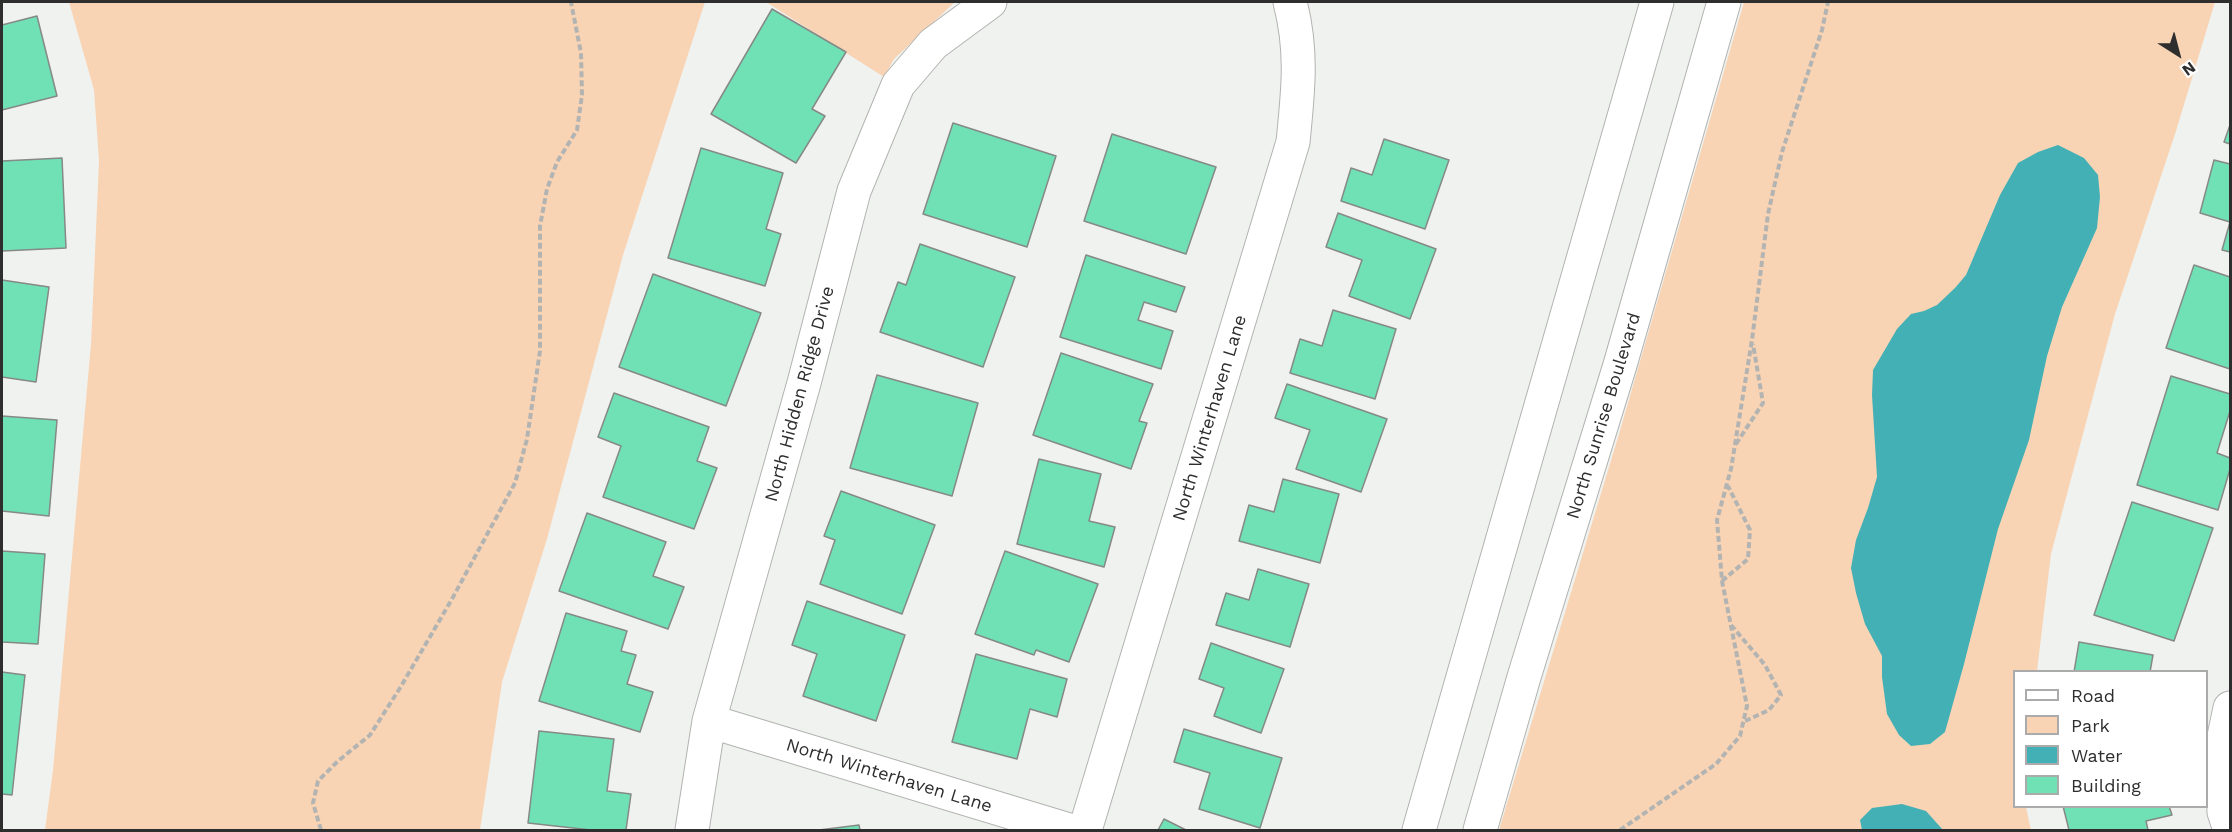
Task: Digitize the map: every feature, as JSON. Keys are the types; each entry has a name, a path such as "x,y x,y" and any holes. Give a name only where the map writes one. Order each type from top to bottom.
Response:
{"street":[{"name":"North Hidden Ridge Drive","path":"692,831 709,721 804,383 854,191 898,86 933,44 990,2"},
{"name":"North Winterhaven Lane","path":"1085,831 1293,142 1300,69 1297,27 1290,2"},
{"path":"1419,831 1657,2"},
{"name":"North Sunrise Boulevard","path":"1480,831 1524,677 1620,365 1724,2"},
{"path":"2230,708 2222,746 2224,812 2230,831"},
{"name":"North Winterhaven Lane","path":"709,721 1069,831"}],"path":[{"path":"321,831 314,804 318,781 370,735 447,609 514,483 527,439 540,351 540,226 547,189 556,162 577,130 582,95 581,53 570,2"},
{"path":"1620,831 1716,764 1740,736 1747,706 1722,581 1717,520 1728,485 1735,445 1752,340 1768,214 1780,162 1822,30 1828,2"},
{"path":"1735,445 1763,403 1752,340"},
{"path":"1722,581 1748,559 1749,550 1750,530 1728,485"},
{"path":"1731,624 1765,665 1781,695 1769,710 1743,722"}],"green space":[{"path":"69,2 705,2 623,255 547,539 502,682 480,830 45,830 53,770 91,344 99,161 94,90"},
{"path":"766,2 955,2 894,59 884,77"},
{"path":"1744,2 2215,2 2176,131 2115,314 2051,554 2037,670 2013,670 2013,808 2026,808 2031,830 1499,830 1619,434"}],"water":[{"path":"2058,145 2084,158 2098,175 2100,197 2097,228 2062,307 2047,356 2029,440 1998,529 1945,732 1930,744 1911,746 1899,735 1887,714 1882,677 1882,656 1865,624 1851,568 1856,540 1877,477 1872,395 1873,370 1897,329 1911,314 1937,305 1966,275 2000,195 2018,163 2038,152"},
{"path":"1902,804 1926,811 1943,830 1862,830 1860,820 1872,808"}],"building":[{"path":"772,9 846,52 812,109 825,116 796,163 711,114"},
{"path":"37,16 57,96 2,110 2,25"},
{"path":"953,123 1056,156 1027,247 923,214"},
{"path":"2230,125 2230,144 2224,142"},
{"path":"1112,134 1216,167 1186,254 1084,221"},
{"path":"1384,139 1449,160 1425,229 1341,201 1351,168 1372,175"},
{"path":"701,148 783,173 766,229 781,234 765,286 668,258"},
{"path":"62,158 66,248 2,251 2,161"},
{"path":"2214,160 2230,164 2230,222 2200,213"},
{"path":"1338,213 1436,249 1410,319 1349,296 1362,260 1326,247"},
{"path":"2230,222 2230,252 2222,250"},
{"path":"920,244 1015,277 983,367 880,332 898,282 906,285"},
{"path":"1086,255 1185,287 1176,312 1144,302 1138,320 1173,331 1161,369 1060,337"},
{"path":"2194,265 2230,277 2230,369 2166,348"},
{"path":"653,274 761,313 726,406 619,367"},
{"path":"2,280 49,287 36,382 2,377"},
{"path":"1333,310 1396,329 1375,399 1290,373 1300,339 1322,346"},
{"path":"1061,353 1153,384 1139,421 1147,423 1131,469 1033,435"},
{"path":"877,375 978,403 952,496 850,468"},
{"path":"2171,376 2230,394 2230,411 2217,453 2230,458 2230,469 2218,510 2137,485"},
{"path":"1287,384 1387,419 1361,492 1296,469 1310,430 1275,418"},
{"path":"614,393 709,427 697,461 717,468 694,529 603,497 621,446 598,437"},
{"path":"2,416 57,420 49,516 2,511"},
{"path":"1039,459 1101,474 1089,521 1115,527 1104,567 1017,544"},
{"path":"1283,479 1339,494 1320,563 1239,541 1249,505 1274,512"},
{"path":"841,491 935,525 902,614 820,584 835,540 824,536"},
{"path":"2132,502 2213,528 2174,641 2094,615"},
{"path":"587,513 666,542 653,576 684,587 668,629 559,591"},
{"path":"2,551 45,554 38,644 2,642"},
{"path":"1005,551 1098,584 1069,662 1036,650 1034,655 975,634"},
{"path":"1258,569 1309,584 1290,647 1216,625 1226,593 1249,600"},
{"path":"807,601 905,635 876,721 803,696 817,654 792,645"},
{"path":"566,613 627,631 621,651 636,655 627,684 653,692 640,732 539,701"},
{"path":"2079,642 2153,655 2150,670 2074,670"},
{"path":"1211,643 1284,669 1261,733 1214,716 1224,688 1199,679"},
{"path":"976,654 1067,679 1057,717 1030,709 1017,759 952,742"},
{"path":"2,672 25,675 12,795 2,794"},
{"path":"1184,729 1282,758 1260,828 1199,809 1210,773 1174,762"},
{"path":"539,731 614,739 607,791 631,794 626,830 591,830 528,823"},
{"path":"2064,808 2170,808 2172,815 2146,821 2148,830 2069,830"},
{"path":"1164,819 1186,830 1158,830"},
{"path":"859,825 860,830 819,830"}]}
